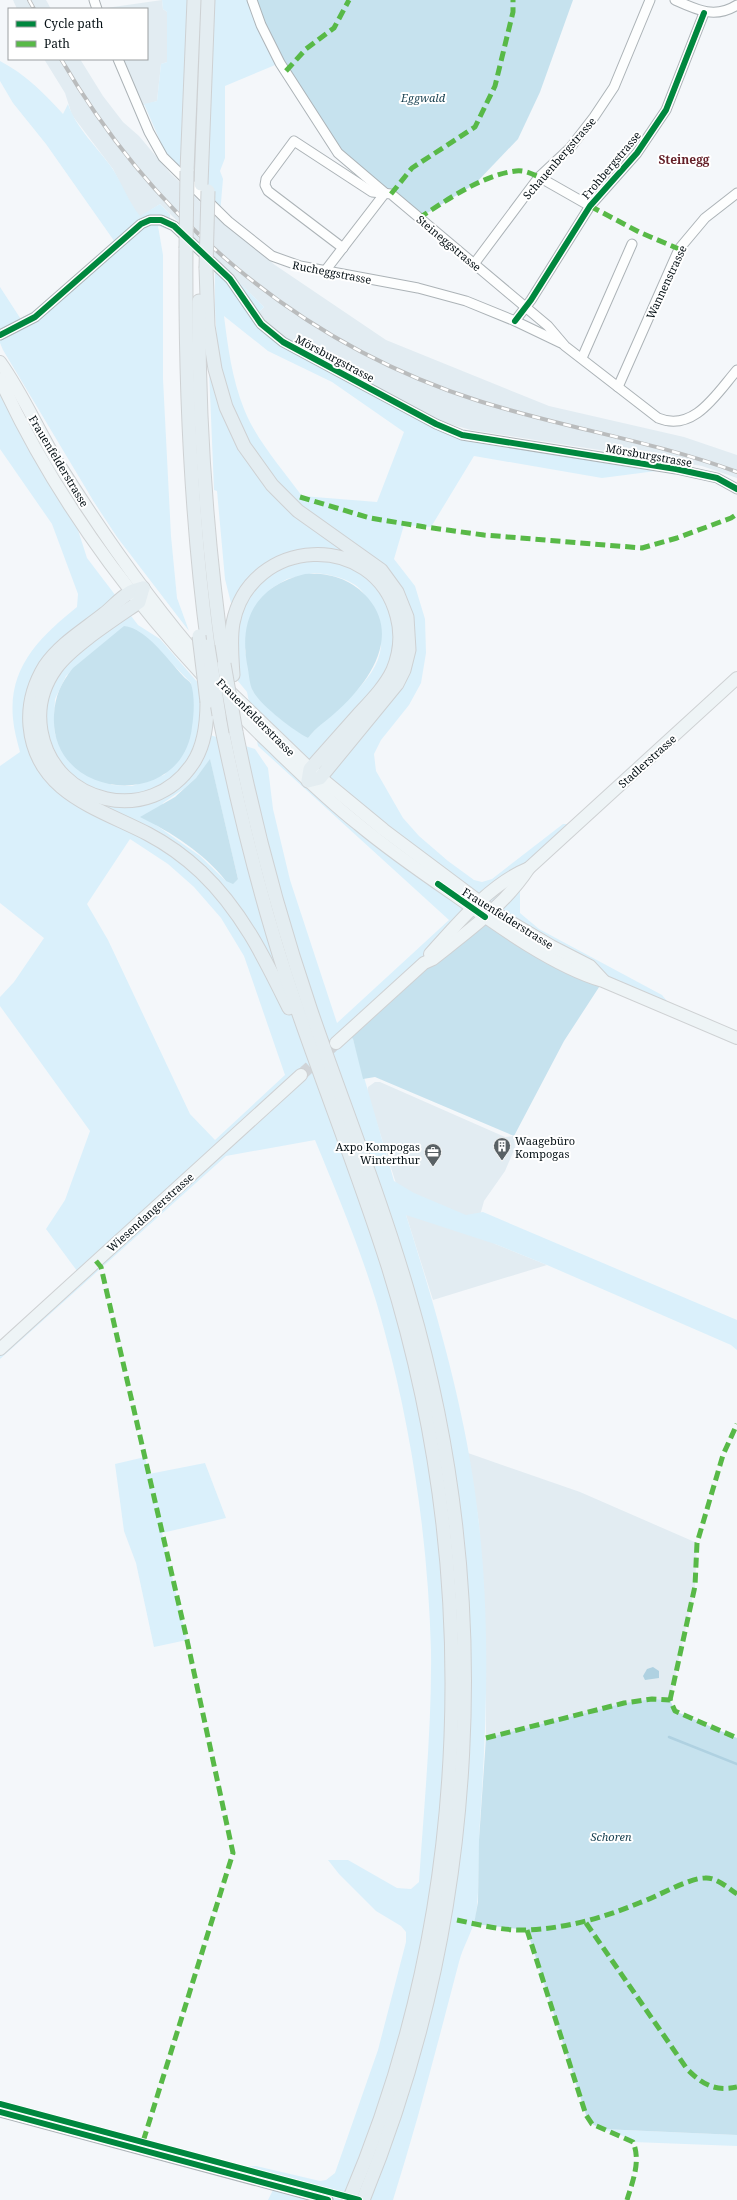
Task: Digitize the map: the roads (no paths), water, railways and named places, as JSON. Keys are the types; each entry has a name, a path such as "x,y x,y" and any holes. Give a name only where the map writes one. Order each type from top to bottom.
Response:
{"highway":[{"path":"194,0 187,170 187,417 190,482 199,583 219,715 238,807 283,967 311,1052 388,1266 418,1377 432,1448 443,1522 451,1641 452,1704 447,1796 431,1920 415,1994 396,2067 375,2132 357,2197"},
{"path":"208,0 202,156 204,187 200,403 204,495 210,564 224,664 236,732 267,868 294,959 385,1219 416,1320 444,1442 460,1561 464,1643 464,1739 458,1814 449,1888 436,1961 419,2034 398,2105 357,2197"},
{"path":"202,265 208,326 215,369 226,407 244,446 272,485 298,511 381,570 397,592 407,617 409,650 404,670 397,684 312,776"},
{"path":"236,732 232,632 239,604 252,583 274,565 301,555 333,555 359,565 374,576 384,588 394,606 399,621 399,650 393,670 388,680 312,776"},
{"path":"138,594 58,665 48,681 41,702 40,722 44,745 53,762 70,782 96,796 125,801 157,794 178,780 196,758 205,731 207,702 199,636 199,583"},
{"path":"138,594 118,600 60,649 45,667 35,686 30,707 30,729 35,749 50,776 70,795 168,846 192,864 216,887 254,938 311,1052"}],"main road":[{"name":"Frauenfelderstrasse","path":"0,362 58,462 105,535 138,594"},
{"name":"Frauenfelderstrasse","path":"0,379 40,458 82,524 138,594 186,658 223,699 312,776 357,824 488,914 590,966 603,981 737,1038"},
{"name":"Stadlerstrasse","path":"529,868 737,678"},
{"path":"336,1043 424,963 430,954 477,905 515,874 529,868"},
{"path":"424,963 433,959 488,914 520,882 529,868"},
{"name":"Wiesendangerstrasse","path":"0,1350 301,1075"}],"street":[{"name":"Steineggstrasse","path":"252,0 261,25 280,63 338,153 385,193 391,194 526,307 548,326 565,346 651,414 665,420 683,421 702,410 737,370"},
{"name":"Schauenbergstrasse","path":"474,264 539,177 570,148 594,117 614,87 650,0"},
{"path":"675,0 704,13 719,13 737,5"},
{"name":"Frohbergstrasse","path":"515,321 526,307 590,206 637,153 666,110 704,13"},
{"name":"Rucheggstrasse","path":"118,60 151,137 169,164 228,221 267,252 290,264 446,295 479,305 565,346"},
{"path":"343,248 268,191 265,185 266,179 294,141 372,192 385,193"},
{"path":"539,177 590,206"},
{"path":"325,271 385,193"},
{"name":"Wannenstrasse","path":"618,387 679,249 706,218 737,193"},
{"name":"Mörsburgstrasse","path":"3,334 24,324 40,312 141,224 150,220 161,220 174,226 230,279 254,315 272,334 290,346 436,424 462,435 676,469 712,477 737,489"},
{"path":"582,358 632,244"},
{"path":"0,2112 328,2200"}],"waterway":[{"path":"669,1737 737,1764"}],"tunnel":[{"path":"301,1075 336,1043"}],"railway":[{"path":"29,0 33,8"},
{"path":"62,60 99,118 141,172 187,223 238,269 292,310 351,346 413,377 479,401 511,411 641,443 705,461 737,472"}],"place":[{"name":"Waagebüro Kompogas","path":"502,1161"},
{"name":"Axpo Kompogas Winterthur","path":"433,1167"}],"district":[{"name":"Steinegg","path":"684,159"}],"park label":[{"name":"Eggwald","path":"423,97"},
{"name":"Schoren","path":"611,1836"}]}
